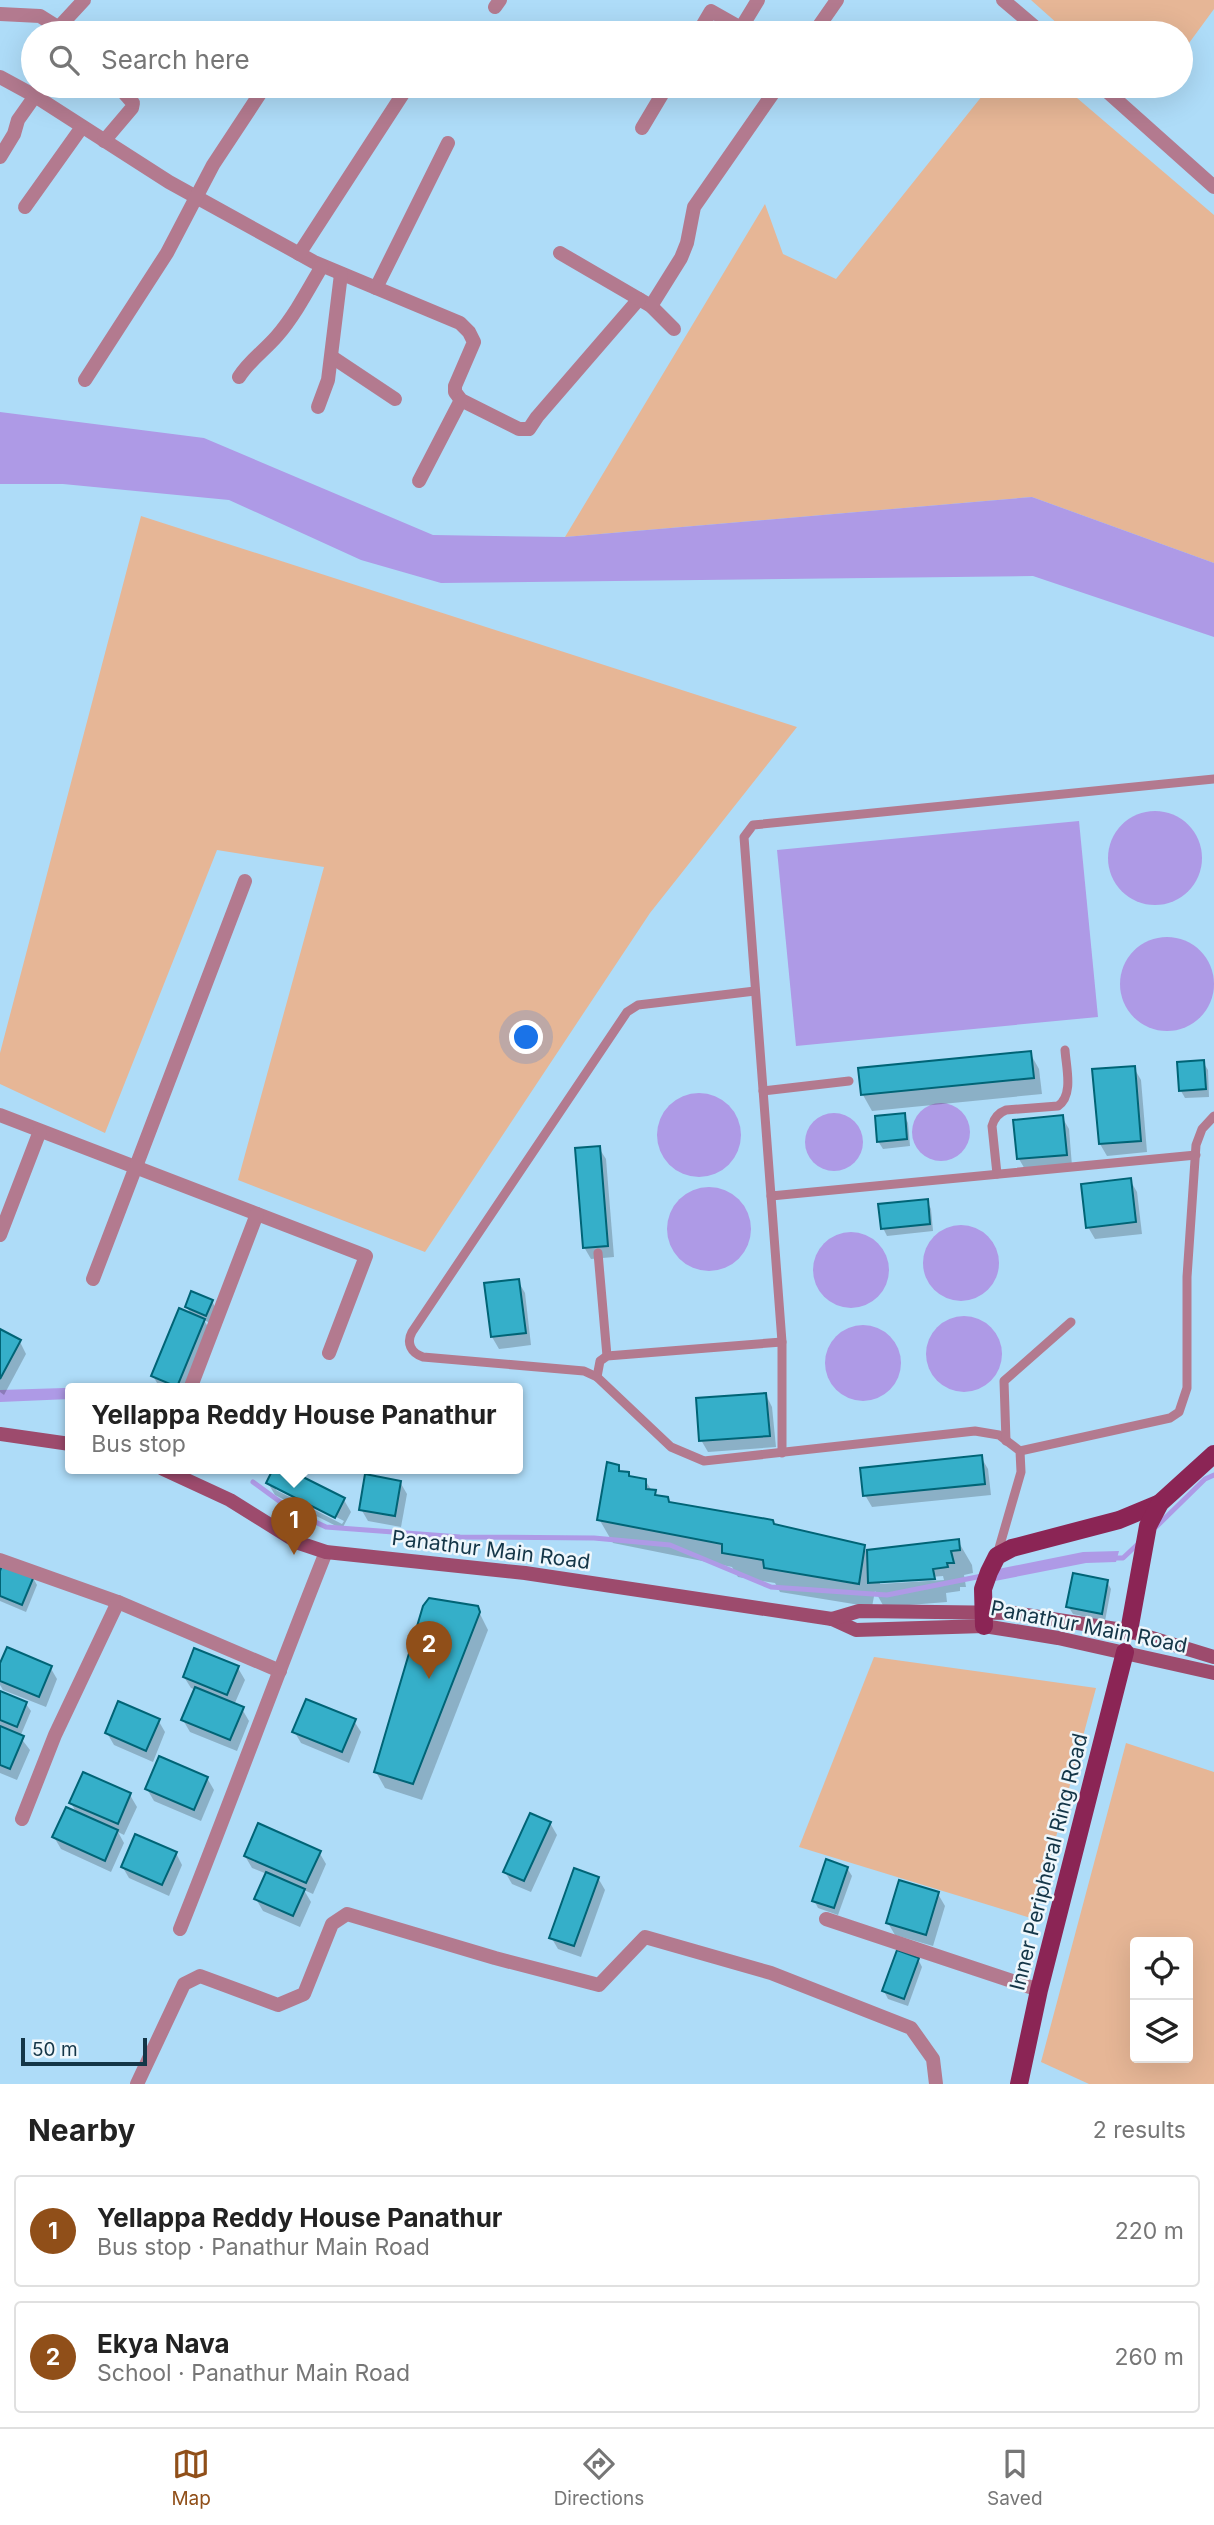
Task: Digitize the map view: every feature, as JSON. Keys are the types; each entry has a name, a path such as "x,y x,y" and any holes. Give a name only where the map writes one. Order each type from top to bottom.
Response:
{"main road":[{"path":"1129,1631 1147,1526 1160,1503 1214,1454"},
{"path":"983,1619 990,1573 1012,1548 1119,1520 1160,1503"},
{"name":"Inner Peripheral Ring Road","path":"1019,2084 1039,1990 1125,1652"}],"street":[{"path":"70,21 85,0"},
{"path":"745,21 758,0"},
{"path":"822,21 836,0"},
{"path":"1003,0 1028,21"},
{"path":"705,21 714,5 733,21"},
{"path":"0,14 40,16 48,21"},
{"path":"0,77 21,89"},
{"path":"0,157 14,134 18,120 33,98"},
{"path":"37,98 197,198 299,254 460,323 474,342 455,386 455,392 461,400 519,429 528,429 645,303 681,258 687,243 694,207 770,98"},
{"path":"104,141 132,108 133,103 129,98"},
{"path":"85,380 167,253 229,136 256,98"},
{"path":"299,254 400,98"},
{"path":"642,128 660,98"},
{"path":"1114,98 1214,187"},
{"path":"25,207 82,127"},
{"path":"376,288 448,143"},
{"path":"560,253 645,303 674,329"},
{"path":"239,377 247,364 276,338 292,317 322,266"},
{"path":"318,407 328,380 341,274"},
{"path":"331,357 396,399"},
{"path":"419,481 461,400"},
{"path":"93,1279 245,881"},
{"path":"0,1115 366,1256 329,1353"},
{"path":"0,1235 40,1131"},
{"path":"192,1383 257,1214"},
{"path":"0,1434 65,1443"},
{"name":"Panathur Main Road","path":"174,1474 230,1500 299,1543 326,1552 525,1573 832,1619 859,1611 983,1619 1214,1673"},
{"path":"180,1929 326,1552"},
{"path":"0,1560 118,1602 280,1671"},
{"path":"22,1819 55,1735 118,1602"},
{"name":"Panathur Main Road","path":"983,1619 1014,1613 1129,1631 1214,1657"},
{"path":"137,2084 184,1983 200,1976 278,2005 304,1994 332,1924 347,1914 495,1958 599,1985 645,1937 657,1940 771,1973 911,2028 933,2059 936,2084"},
{"path":"826,1919 1039,1990"}],"lane":[{"path":"782,1453 782,1342 744,837 747,830 753,825 1214,779"},
{"path":"755,992 638,1005 627,1012 410,1336 413,1351 423,1357 584,1371 597,1377 671,1447 704,1461 975,1431 999,1435 1020,1451 1170,1418 1179,1412 1187,1388 1186,1277 1196,1155 1202,1129 1214,1116"},
{"path":"997,1174 993,1121 1006,1110 1058,1106 1064,1102 1067,1093 1065,1051"},
{"path":"763,1091 849,1081"},
{"path":"771,1196 1196,1155"},
{"path":"598,1253 607,1356"},
{"path":"1006,1441 1004,1381 1071,1322"},
{"path":"597,1377 600,1361 607,1356 782,1342"},
{"path":"990,1573 1021,1472 1020,1451"}],"shaded area":[{"path":"1031,0 1214,0 1214,9 1193,38 1193,21 1055,21"},
{"path":"980,98 1077,98 1214,215 1214,563 1032,497 565,537 765,204 783,254 836,279"},
{"path":"0,412 204,438 433,535 565,537 1032,497 1214,563 1214,637 1033,576 441,583 361,560 229,500 63,484 0,484"},
{"path":"141,516 797,727 650,913 425,1252 238,1180 324,867 217,850 105,1133 0,1084 0,1053"},
{"path":"1155,811 1173,814 1189,824 1199,840 1202,858 1199,876 1189,892 1173,902 1155,905 1137,902 1121,892 1111,876 1108,858 1111,840 1121,824 1137,814"},
{"path":"1079,821 1098,1017 796,1046 777,850"},
{"path":"1167,937 1185,940 1200,951 1211,966 1214,984 1211,1002 1200,1017 1185,1028 1167,1031 1149,1028 1134,1017 1123,1002 1120,984 1123,966 1134,951 1149,940"},
{"path":"691,1093 707,1093 723,1100 734,1111 741,1127 738,1151 729,1165 707,1177 691,1177 675,1170 664,1159 657,1143 657,1127 664,1111 675,1100"},
{"path":"935,1103 947,1103 962,1111 970,1126 970,1138 962,1153 947,1161 935,1161 920,1153 912,1138 912,1126 920,1111"},
{"path":"828,1113 840,1113 855,1121 863,1136 863,1148 855,1163 840,1171 828,1171 813,1163 805,1148 805,1136 813,1121"},
{"path":"701,1187 717,1187 733,1194 744,1205 751,1221 748,1245 739,1259 717,1271 701,1271 685,1264 674,1253 667,1237 667,1221 674,1205 685,1194"},
{"path":"961,1225 976,1228 988,1236 996,1248 999,1263 996,1278 988,1290 976,1298 961,1301 946,1298 934,1290 926,1278 923,1263 926,1248 934,1236 946,1228"},
{"path":"851,1232 866,1235 878,1243 886,1255 889,1270 886,1285 878,1297 866,1305 851,1308 836,1305 824,1297 816,1285 813,1270 816,1255 824,1243 836,1235"},
{"path":"964,1316 979,1319 991,1327 999,1339 1002,1354 999,1369 991,1381 979,1389 964,1392 949,1389 937,1381 929,1369 926,1354 929,1339 937,1327 949,1319"},
{"path":"863,1325 878,1328 890,1336 898,1348 901,1363 898,1378 890,1390 878,1398 863,1401 848,1398 836,1390 828,1378 825,1363 828,1348 836,1336 848,1328"},
{"path":"65,1388 65,1399 0,1402 0,1390"},
{"path":"1119,1551 1116,1562 1086,1563 995,1581 998,1569 1083,1552"},
{"path":"874,1657 1096,1688 1034,1919 799,1847"},
{"path":"1126,1743 1214,1772 1214,2084 1089,2084 1041,2062"}],"building":[{"path":"1031,1051 1034,1078 861,1095 858,1068"},
{"path":"1204,1060 1206,1089 1179,1091 1177,1062"},
{"path":"1135,1066 1141,1141 1099,1144 1092,1069"},
{"path":"905,1113 907,1139 877,1142 875,1116"},
{"path":"1063,1115 1067,1155 1017,1159 1013,1120"},
{"path":"600,1146 608,1246 583,1248 575,1148"},
{"path":"1131,1178 1136,1222 1086,1228 1081,1184"},
{"path":"928,1199 930,1224 881,1229 878,1204"},
{"path":"519,1279 526,1333 491,1337 484,1283"},
{"path":"191,1291 213,1300 206,1316 185,1307"},
{"path":"179,1308 205,1319 179,1383 168,1383 151,1376"},
{"path":"0,1329 21,1340 0,1379"},
{"path":"766,1393 770,1436 699,1441 696,1398"},
{"path":"982,1455 985,1484 863,1496 860,1468"},
{"path":"607,1462 619,1465 619,1471 629,1472 629,1476 646,1479 646,1489 656,1490 655,1495 668,1497 669,1502 773,1520 774,1524 865,1545 859,1584 764,1568 763,1560 722,1553 722,1544 597,1520"},
{"path":"270,1474 297,1474 345,1498 335,1518 266,1483"},
{"path":"365,1474 401,1481 395,1516 359,1510"},
{"path":"959,1539 960,1550 951,1551 954,1563 947,1563 948,1567 933,1569 935,1579 868,1583 867,1550"},
{"path":"3,1563 34,1576 22,1605 0,1596 0,1571"},
{"path":"1073,1573 1108,1580 1102,1614 1066,1607"},
{"path":"429,1598 478,1606 480,1612 413,1784 374,1772 423,1606"},
{"path":"7,1647 52,1666 39,1697 0,1681 0,1663"},
{"path":"194,1648 239,1666 227,1695 183,1677"},
{"path":"195,1687 244,1707 230,1740 181,1720"},
{"path":"0,1691 27,1702 17,1727 0,1720"},
{"path":"306,1699 356,1719 342,1752 292,1732"},
{"path":"118,1701 160,1719 146,1751 105,1733"},
{"path":"0,1726 24,1736 10,1769 0,1765"},
{"path":"159,1756 208,1777 194,1810 145,1789"},
{"path":"83,1772 131,1793 118,1824 69,1803"},
{"path":"66,1807 118,1830 105,1861 52,1837"},
{"path":"530,1813 551,1822 524,1881 503,1872"},
{"path":"258,1823 321,1851 306,1883 244,1856"},
{"path":"135,1834 177,1852 162,1885 121,1867"},
{"path":"826,1859 848,1867 834,1908 812,1901"},
{"path":"574,1868 599,1877 574,1946 549,1938"},
{"path":"266,1872 305,1889 293,1916 254,1899"},
{"path":"899,1880 939,1892 926,1935 886,1923"},
{"path":"897,1950 919,1958 904,1999 882,1991"}],"waterway":[{"path":"1156,1527 1205,1479 1214,1475"},
{"path":"253,1482 294,1512 326,1527 460,1537 594,1538 670,1545 771,1587 887,1595 982,1576"},
{"path":"1113,1558 1123,1558 1139,1543"}],"place":[{"name":"Yellappa Reddy House Panathur","path":"294,1555"},
{"name":"Ekya Nava","path":"429,1679"}]}
